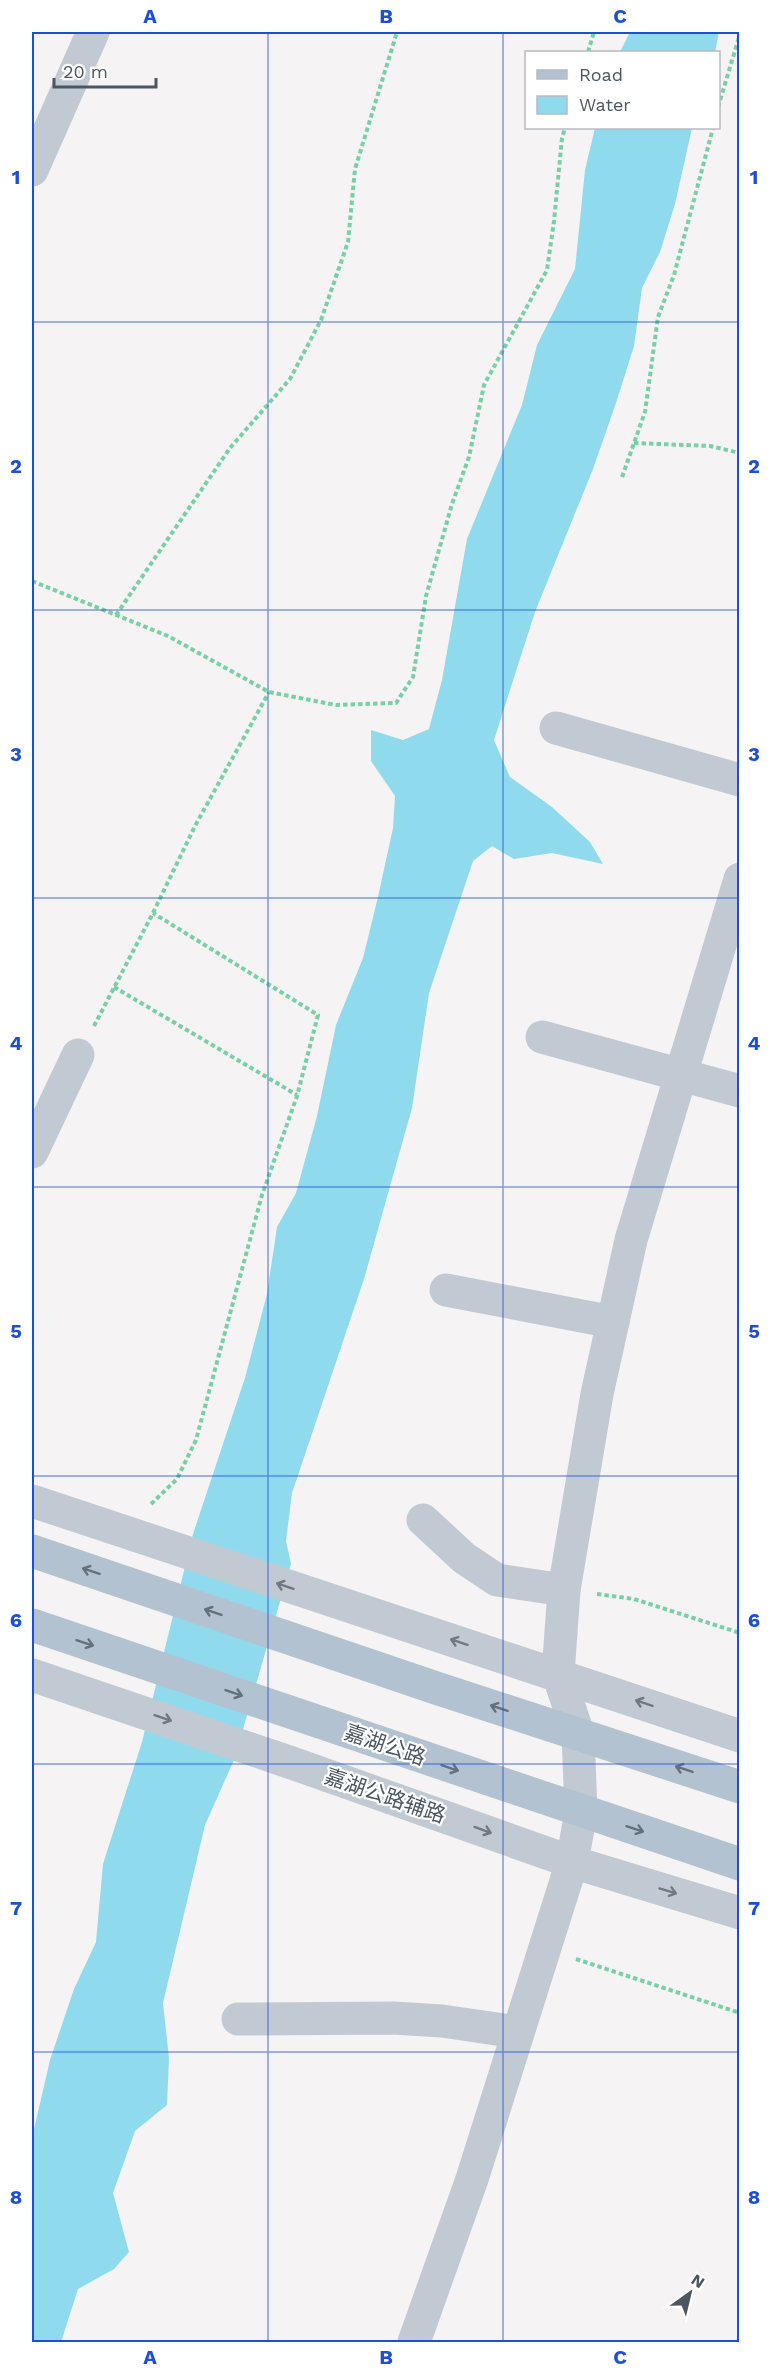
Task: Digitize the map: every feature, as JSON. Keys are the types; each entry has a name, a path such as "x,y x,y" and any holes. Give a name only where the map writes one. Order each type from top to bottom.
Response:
{"main road":[{"path":"32,1551 328,1652 740,1787"},
{"name":"嘉湖公路","path":"32,1625 740,1864"}],"street":[{"path":"32,170 93,32"},
{"path":"556,728 740,780"},
{"path":"414,2343 472,2179 572,1862 581,1812 578,1734 558,1674 564,1590 597,1394 632,1240 740,879"},
{"path":"542,1037 740,1091"},
{"path":"32,1152 78,1055"},
{"path":"446,1290 613,1322"},
{"path":"32,1501 740,1736"},
{"path":"423,1520 464,1558 497,1580 564,1590"},
{"name":"嘉湖公路辅路","path":"32,1675 108,1699 572,1862 740,1913"},
{"path":"238,2019 393,2018 442,2021 517,2032"}],"path":[{"path":"116,615 230,448 290,379 321,320 348,242 355,169 397,32"},
{"path":"588,51 594,32"},
{"path":"720,100 740,34"},
{"path":"32,581 168,636 269,692 336,705 396,703 413,677 426,596 452,504 469,457 484,386 509,335 547,270 565,129"},
{"path":"622,477 645,412 658,317 674,275 713,129"},
{"path":"634,443 710,446 740,453"},
{"path":"78,1055 153,913 195,826 269,692"},
{"path":"131,1534 177,1479 196,1440 262,1195 297,1096 318,1015 153,913"},
{"path":"114,987 297,1096"},
{"path":"564,1590 634,1599 740,1633"},
{"path":"544,1948 740,2013"}],"water":[{"path":"630,32 719,32 715,51 620,51"},
{"path":"595,129 692,129 675,204 660,252 642,288 634,346 616,403 593,469 535,612 494,740 510,777 552,807 590,842 603,864 552,853 514,859 492,846 473,861 429,993 412,1108 364,1279 292,1493 286,1541 291,1564 234,1760 205,1825 163,2003 169,2058 167,2105 135,2131 113,2193 129,2252 114,2269 78,2289 61,2342 32,2342 32,2138 50,2060 74,1989 96,1942 103,1864 142,1742 193,1534 245,1378 267,1294 277,1227 296,1193 317,1116 336,1025 363,958 378,897 393,828 395,796 371,761 371,730 403,740 429,729 442,680 467,539 522,405 537,345 575,269 585,170"}]}
